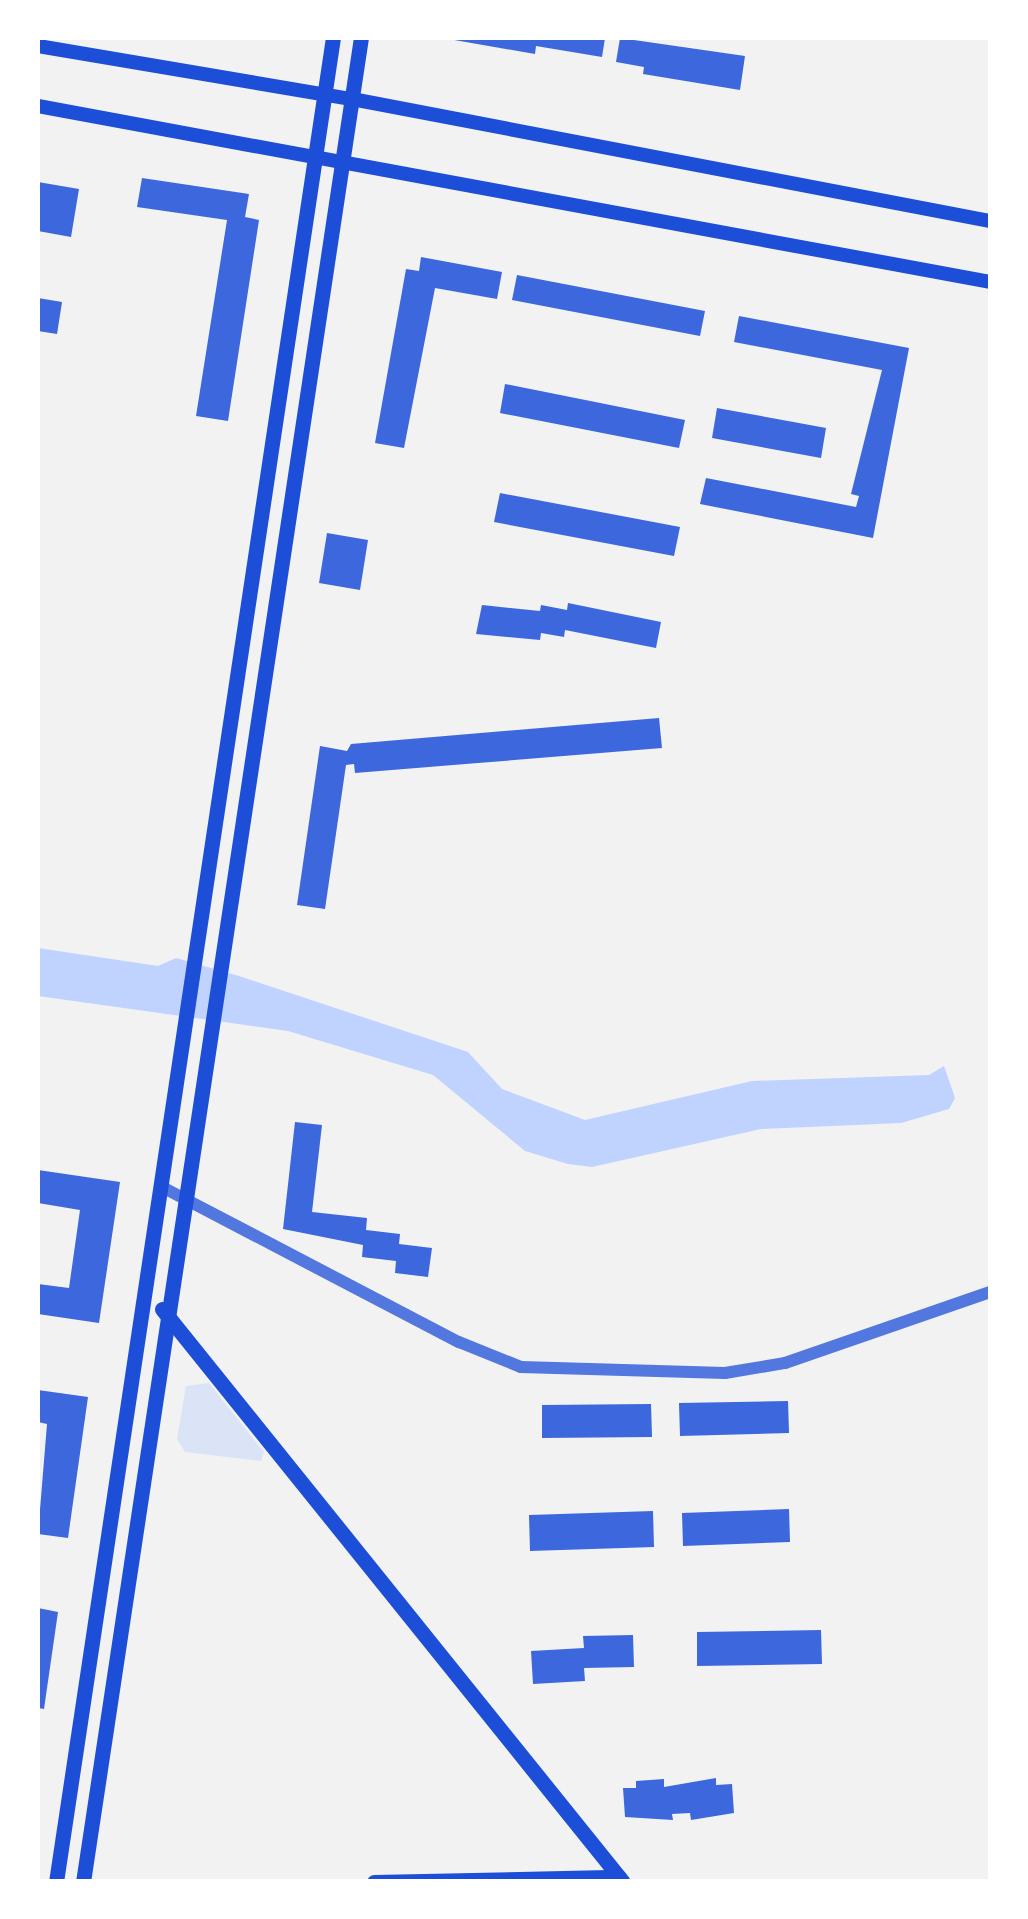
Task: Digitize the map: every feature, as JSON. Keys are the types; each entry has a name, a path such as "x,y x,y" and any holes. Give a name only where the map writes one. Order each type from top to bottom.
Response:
{"main road":[{"path":"56,1882 333,38"},
{"path":"83,1882 361,38"},
{"path":"38,46 352,98 990,220"},
{"path":"38,106 990,282"},
{"path":"143,1306 168,1310 621,1879"},
{"path":"374,1882 621,1879"}],"street":[{"path":"162,1187 459,1342 520,1367 567,1372 725,1373 785,1363 990,1292"}],"shaded area":[{"path":"209,1383 264,1452 261,1461 185,1452 177,1439 186,1386"}],"water":[{"path":"38,948 158,966 176,958 239,976 468,1052 502,1089 585,1120 752,1081 929,1075 944,1066 955,1098 949,1109 901,1123 761,1129 592,1167 568,1164 525,1151 433,1075 288,1031 38,996"}],"building":[{"path":"443,38 605,38 602,57 536,46 535,54"},
{"path":"620,38 745,56 740,90 643,74 644,67 616,62"},
{"path":"142,178 249,194 245,217 259,220 228,421 196,416 227,220 137,207"},
{"path":"38,182 79,189 71,237 38,231"},
{"path":"421,257 502,272 497,299 435,288 404,448 375,443 406,269 419,271"},
{"path":"517,275 705,311 700,336 512,300"},
{"path":"38,298 62,302 57,334 38,331"},
{"path":"739,316 909,348 873,538 700,504 706,478 856,507 859,496 851,494 882,370 734,342"},
{"path":"505,384 685,420 679,448 500,413"},
{"path":"717,408 826,428 821,458 712,438"},
{"path":"500,493 680,527 674,556 494,522"},
{"path":"327,533 368,540 360,590 319,583"},
{"path":"568,603 661,622 656,648 565,630 564,637 541,633 540,640 476,634 482,605 540,611 541,605 567,610"},
{"path":"659,718 662,748 355,773 354,764 346,765 325,909 297,905 320,746 347,751 351,744"},
{"path":"295,1122 322,1125 312,1212 367,1218 366,1230 400,1234 399,1244 432,1248 428,1277 395,1273 396,1261 362,1257 363,1245 283,1229"},
{"path":"38,1170 120,1182 99,1323 38,1314 38,1284 69,1288 80,1210 38,1203"},
{"path":"38,1390 88,1397 68,1538 38,1534 47,1424 38,1422"},
{"path":"788,1401 789,1433 680,1436 679,1403"},
{"path":"651,1404 652,1437 542,1438 542,1405"},
{"path":"789,1509 790,1542 683,1546 682,1513"},
{"path":"653,1511 654,1547 530,1551 529,1515"},
{"path":"38,1608 58,1612 44,1709 38,1708"},
{"path":"821,1630 822,1664 697,1666 697,1632"},
{"path":"633,1635 634,1667 584,1668 585,1681 533,1684 531,1651 584,1648 583,1636"},
{"path":"716,1778 716,1785 732,1784 734,1813 691,1820 690,1813 672,1814 673,1820 625,1817 623,1788 636,1788 636,1781 664,1779 664,1787"}]}
